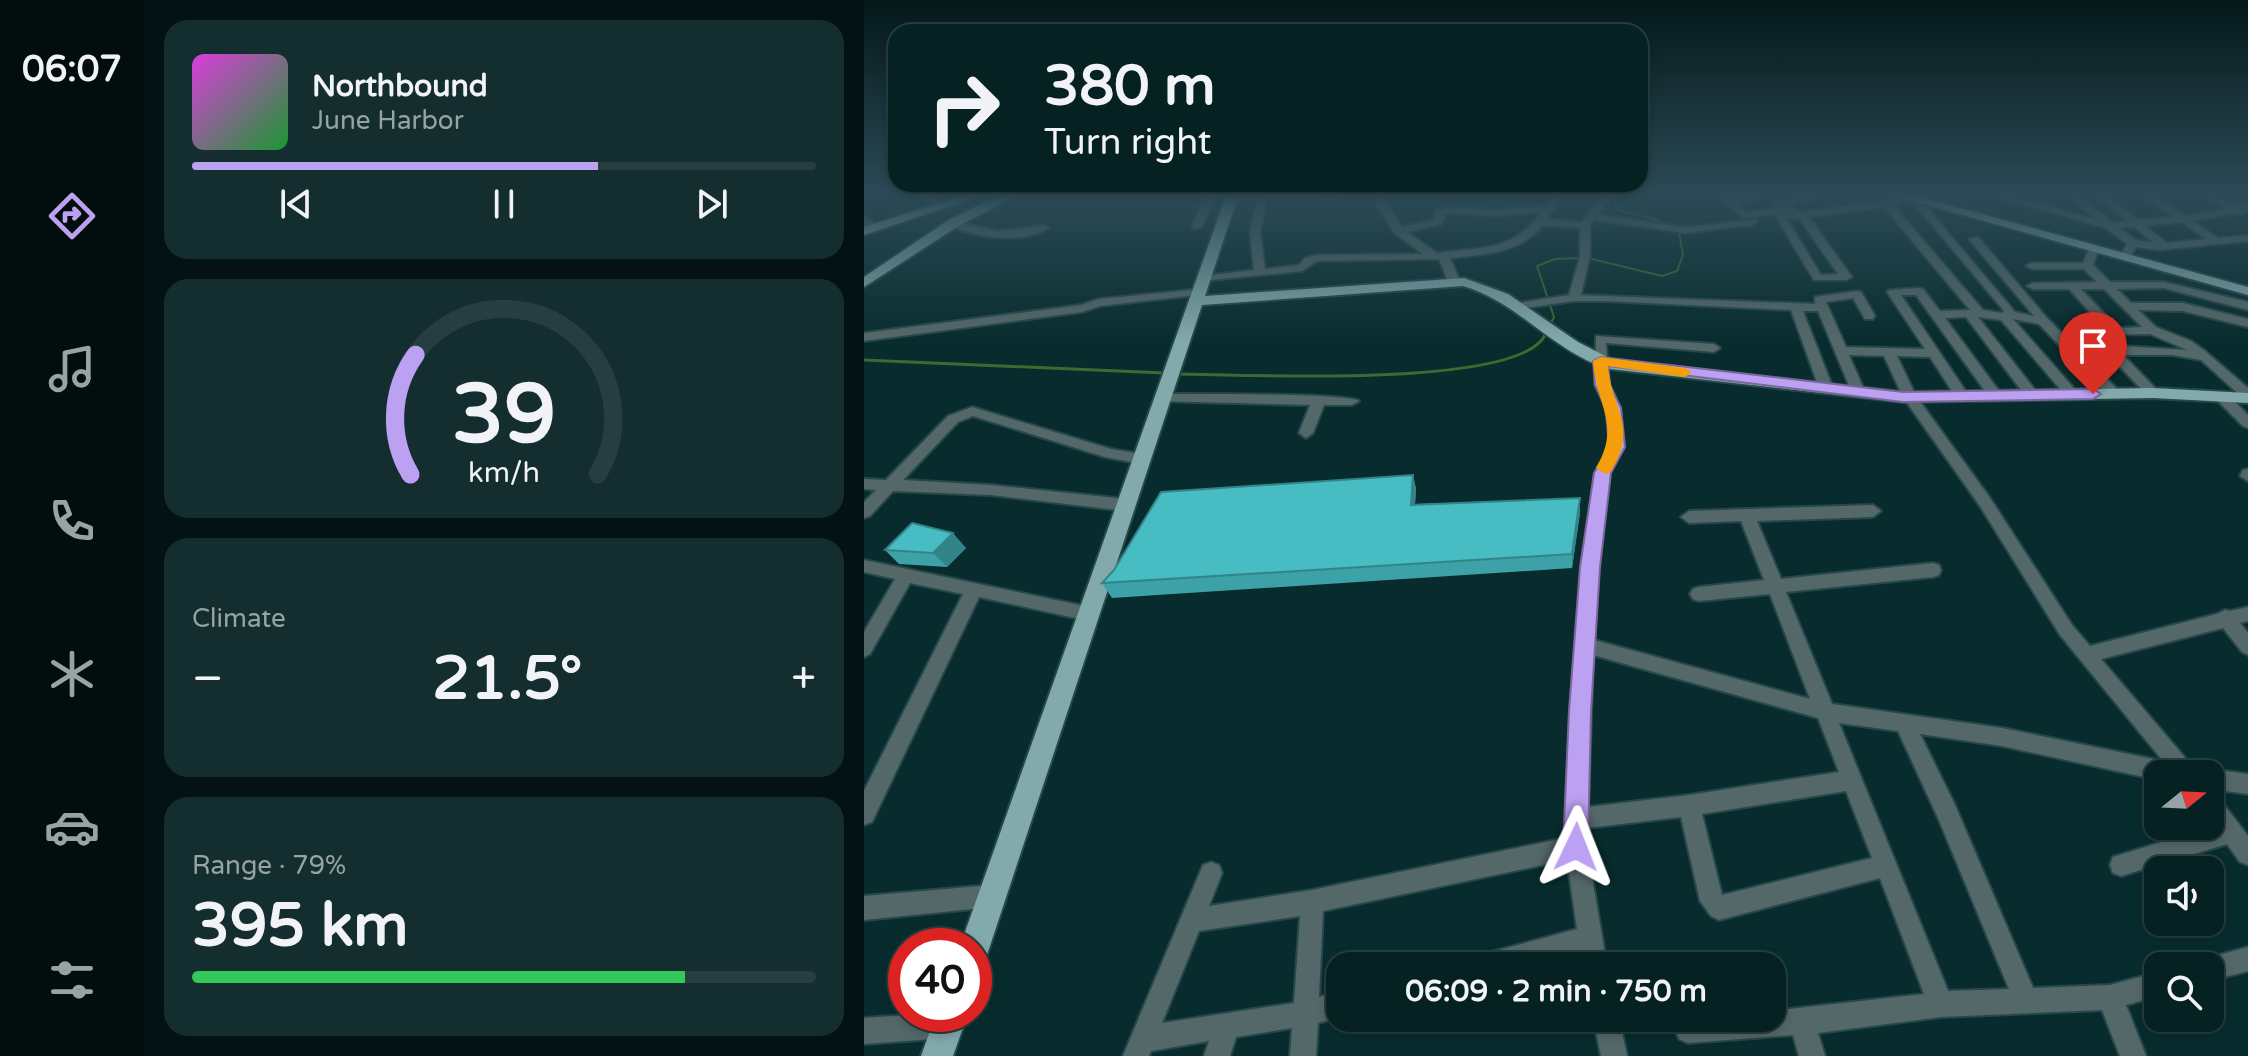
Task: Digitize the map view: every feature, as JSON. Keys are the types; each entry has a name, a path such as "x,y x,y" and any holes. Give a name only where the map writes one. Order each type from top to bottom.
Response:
{"main road":[{"path":"864,281 919,242"},
{"path":"902,254 922,242"},
{"path":"981,928 1217,242"},
{"path":"2070,242 2094,249 2130,249 2248,291"},
{"path":"1202,291 1454,281 1476,284 1562,336 1581,352 1601,361 1910,397 2153,393 2248,397"},
{"path":"937,1056 946,1032"}],"street":[{"path":"1256,242 1260,273"},
{"path":"1417,242 1438,255 1454,281"},
{"path":"864,337 1202,291 1260,273 1302,268 1309,260 1317,258 1438,255 1515,242"},
{"path":"1574,298 1586,242"},
{"path":"1796,242 1819,279 1847,276 1823,242"},
{"path":"1921,242 2032,395"},
{"path":"1950,242 2010,311 2008,316"},
{"path":"1977,242 2041,319 2114,394"},
{"path":"2124,242 2130,249 2203,242"},
{"path":"2159,242 2164,246"},
{"path":"1799,247 1825,245"},
{"path":"2087,266 2094,249"},
{"path":"2032,266 2087,266 2152,330 2187,344 2248,397"},
{"path":"2033,286 2106,283 2164,285 2248,306"},
{"path":"2070,284 2114,331"},
{"path":"1962,396 1893,292 1917,290 1995,395"},
{"path":"1858,392 1819,297 1857,294 1869,316"},
{"path":"1516,307 1574,298 1821,308"},
{"path":"2128,306 2183,307 2248,323"},
{"path":"1796,308 1826,388"},
{"path":"1936,315 1974,313 2041,319"},
{"path":"2008,316 2072,394"},
{"path":"2152,330 2095,332 2153,393"},
{"path":"1592,952 1576,847 1576,819 1584,645 1602,473 1617,447 1613,408 1602,385 1602,337 1714,348"},
{"path":"1840,351 1933,353"},
{"path":"2112,351 2172,351 2205,357"},
{"path":"1889,353 1910,397 2086,655 2174,760"},
{"path":"1168,384 1352,401"},
{"path":"2223,398 2248,423"},
{"path":"1306,433 1319,399"},
{"path":"864,512 953,419 972,411 1110,454 1142,459"},
{"path":"864,484 893,482 1126,505"},
{"path":"1689,517 1873,511"},
{"path":"1747,515 1941,1004"},
{"path":"864,566 1089,614"},
{"path":"1699,594 1933,570"},
{"path":"864,649 906,575"},
{"path":"864,814 974,590"},
{"path":"2086,655 2225,617 2248,614"},
{"path":"2225,617 2248,647"},
{"path":"1584,645 1827,712 2002,737 2144,767"},
{"path":"1904,723 1947,813 2027,1002"},
{"path":"1576,819 1689,806 1854,780"},
{"path":"2224,781 2248,784"},
{"path":"1689,806 1712,901 1719,908 1888,865"},
{"path":"2224,823 2248,854"},
{"path":"2121,865 2231,832"},
{"path":"1191,921 1312,902 1576,847"},
{"path":"1140,1047 1211,873"},
{"path":"864,908 992,896"},
{"path":"1303,1056 1303,1014 1312,902"},
{"path":"1536,952 1589,938"},
{"path":"2224,965 2248,959"},
{"path":"1786,1023 1941,1004 2110,997 2144,988"},
{"path":"2110,997 2133,1056"},
{"path":"1140,1047 1227,1026 1326,1008"},
{"path":"1802,1022 1812,1056"},
{"path":"1217,1056 1227,1026"},
{"path":"864,1031 888,1028"},
{"path":"1609,1032 1614,1056"}],"building":[{"path":"1413,475 1411,505 1580,498 1572,554 1102,583 1114,570 1161,492"},
{"path":"912,523 953,533 933,553 885,550"}],"waterway":[{"path":"1588,258 1662,276 1677,271 1683,255 1681,242"},
{"path":"1550,325 1554,317 1537,266 1555,259 1581,258"},
{"path":"1544,337 1547,332"},
{"path":"1176,374 1313,376 1433,372 1485,364 1524,352 1545,335"},
{"path":"864,360 1164,373"}],"slow traffic":[{"path":"1605,468 1617,447 1613,408 1602,385 1601,361 1685,372"}],"route":[{"path":"1576,847 1580,711 1590,567 1602,473 1617,447 1613,408 1602,385 1601,361 1903,397 2093,394"}]}
